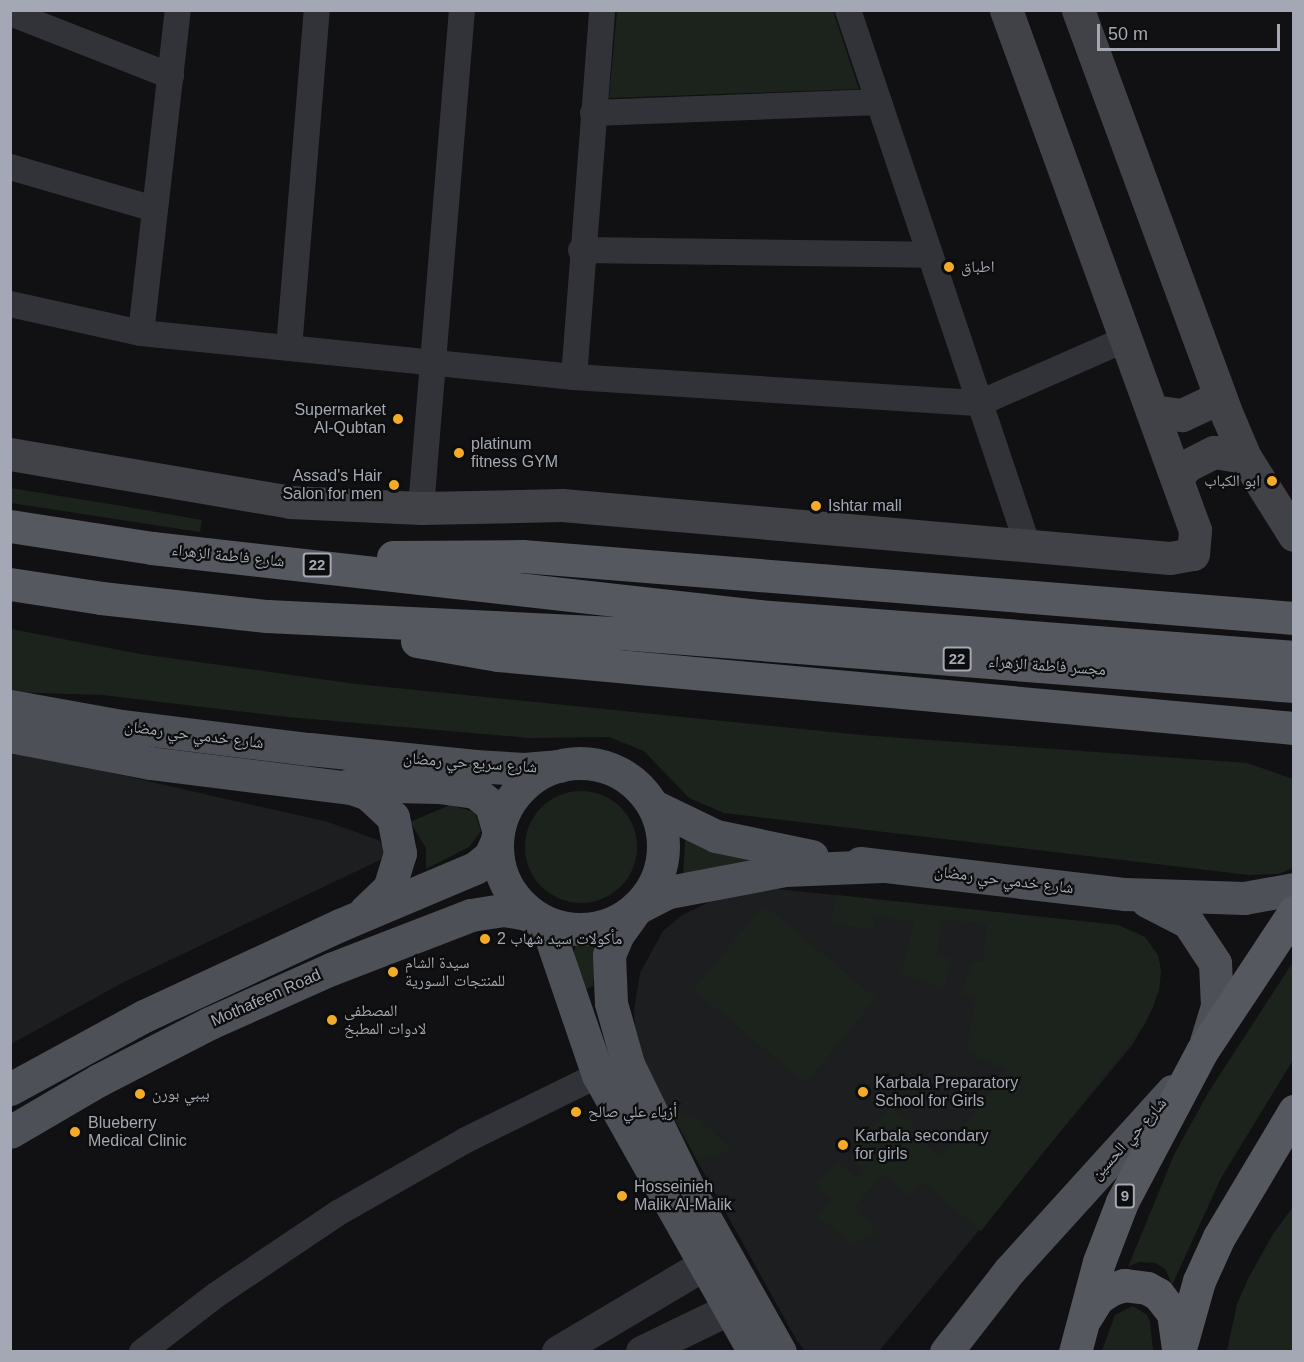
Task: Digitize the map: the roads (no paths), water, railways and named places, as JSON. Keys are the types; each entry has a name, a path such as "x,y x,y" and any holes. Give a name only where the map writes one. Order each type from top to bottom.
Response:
{"highway":[{"name":"شارع فاطمة الزهراء","path":"10,526 116,543 278,560 622,618"},
{"path":"278,560 522,556 1286,618"},
{"name":"22","path":"10,584 101,598 267,616 622,618"},
{"path":"267,616 498,655 1293,728"},
{"name":"مجسر فاطمة الزهراء","path":"622,618 1293,657"},
{"name":"مجسر فاطمة الزهراء","path":"622,618 1293,686"},
{"path":"1240,722 1274,719 1293,711"},
{"path":"1240,722 1265,726 1293,739"},
{"name":"شارع حي الحسين","path":"1202,1051 1293,912"},
{"name":"9","path":"1076,1343 1111,1226 1202,1051"},
{"path":"1179,1352 1199,1281 1219,1237 1293,1111"},
{"path":"1076,1343 1098,1298 1112,1289 1136,1285 1158,1294 1167,1303 1175,1320 1179,1352"}],"main road":[{"path":"10,454 290,502 421,508 562,505 1027,543 1170,558 1193,554 1197,541 1177,479 1006,10"},
{"path":"1078,10 1218,392 1245,457 1293,535"},
{"path":"1152,411 1182,415 1209,403 1218,392"},
{"path":"1177,479 1186,466 1214,452 1245,457"},
{"name":"شارع خدمي حي رمضان","path":"10,706 189,736 379,756"},
{"path":"10,736 150,763 324,785 368,794 393,817 399,835 400,853 389,888 378,902 340,925"},
{"name":"شارع سريع حي رمضان","path":"379,756 516,769 560,766"},
{"path":"498,835 507,807 520,789 538,774 560,766 587,763 614,770 637,784 654,806 663,832 663,860 654,886 618,934 609,955 609,985 617,1031 628,1064 661,1133 714,1259"},
{"path":"324,785 469,790 491,805 498,835 498,863 506,885 519,903 550,934 598,1075 714,1259 740,1306 754,1352"},
{"path":"654,806 694,827 738,842 882,866"},
{"name":"Mothafeen Road","path":"10,1089 144,1016 340,925 475,868 490,856 498,835"},
{"path":"536,918 561,928 588,930 614,923 669,892 721,880 785,870 882,866"},
{"name":"شارع خدمي حي رمضان","path":"882,866 1125,894"},
{"path":"1125,894 1235,898 1293,889"},
{"path":"1125,894 1174,912 1188,922 1209,949 1218,982 1217,1006 1202,1051"},
{"name":"Mothafeen Road","path":"10,1132 99,1080 210,1023 331,969 482,912 504,910 536,918"},
{"name":"شارع حي الحسين","path":"946,1352 1029,1249 1139,1131 1202,1051"},
{"path":"740,1306 780,1352"}],"street":[{"path":"141,333 178,10"},
{"path":"289,348 317,10"},
{"path":"421,508 462,10"},
{"path":"574,377 581,249 602,10"},
{"path":"848,10 1027,543"},
{"path":"10,13 171,76"},
{"path":"593,113 879,102"},
{"path":"10,167 154,209"},
{"path":"581,249 930,255"},
{"path":"10,304 141,333 433,363 574,377 980,403 1126,339"},
{"path":"142,1352 259,1265 356,1203 466,1140 598,1075"},
{"path":"558,1352 714,1259"},
{"path":"642,1352 740,1306"}],"place":[{"name":"اطباق","path":"949,267"},
{"name":"Supermarket Al-Qubtan","path":"398,419"},
{"name":"platinum fitness GYM","path":"459,453"},
{"name":"ابو الكباب","path":"1272,481"},
{"name":"Assad's Hair Salon for men","path":"394,485"},
{"name":"Ishtar mall","path":"816,506"},
{"name":"مأكولات سيد شهاب 2","path":"485,939"},
{"name":"سيدة الشام للمنتجات السورية","path":"393,972"},
{"name":"المصطفى لادوات المطبخ","path":"332,1020"},
{"name":"Karbala Preparatory School for Girls","path":"863,1092"},
{"name":"بيبي بورن","path":"140,1094"},
{"name":"أزياء علي صالح","path":"576,1112"},
{"name":"Blueberry Medical Clinic","path":"75,1132"},
{"name":"Karbala secondary for girls","path":"843,1145"},
{"name":"Hosseinieh Malik Al-Malik","path":"622,1196"}]}
